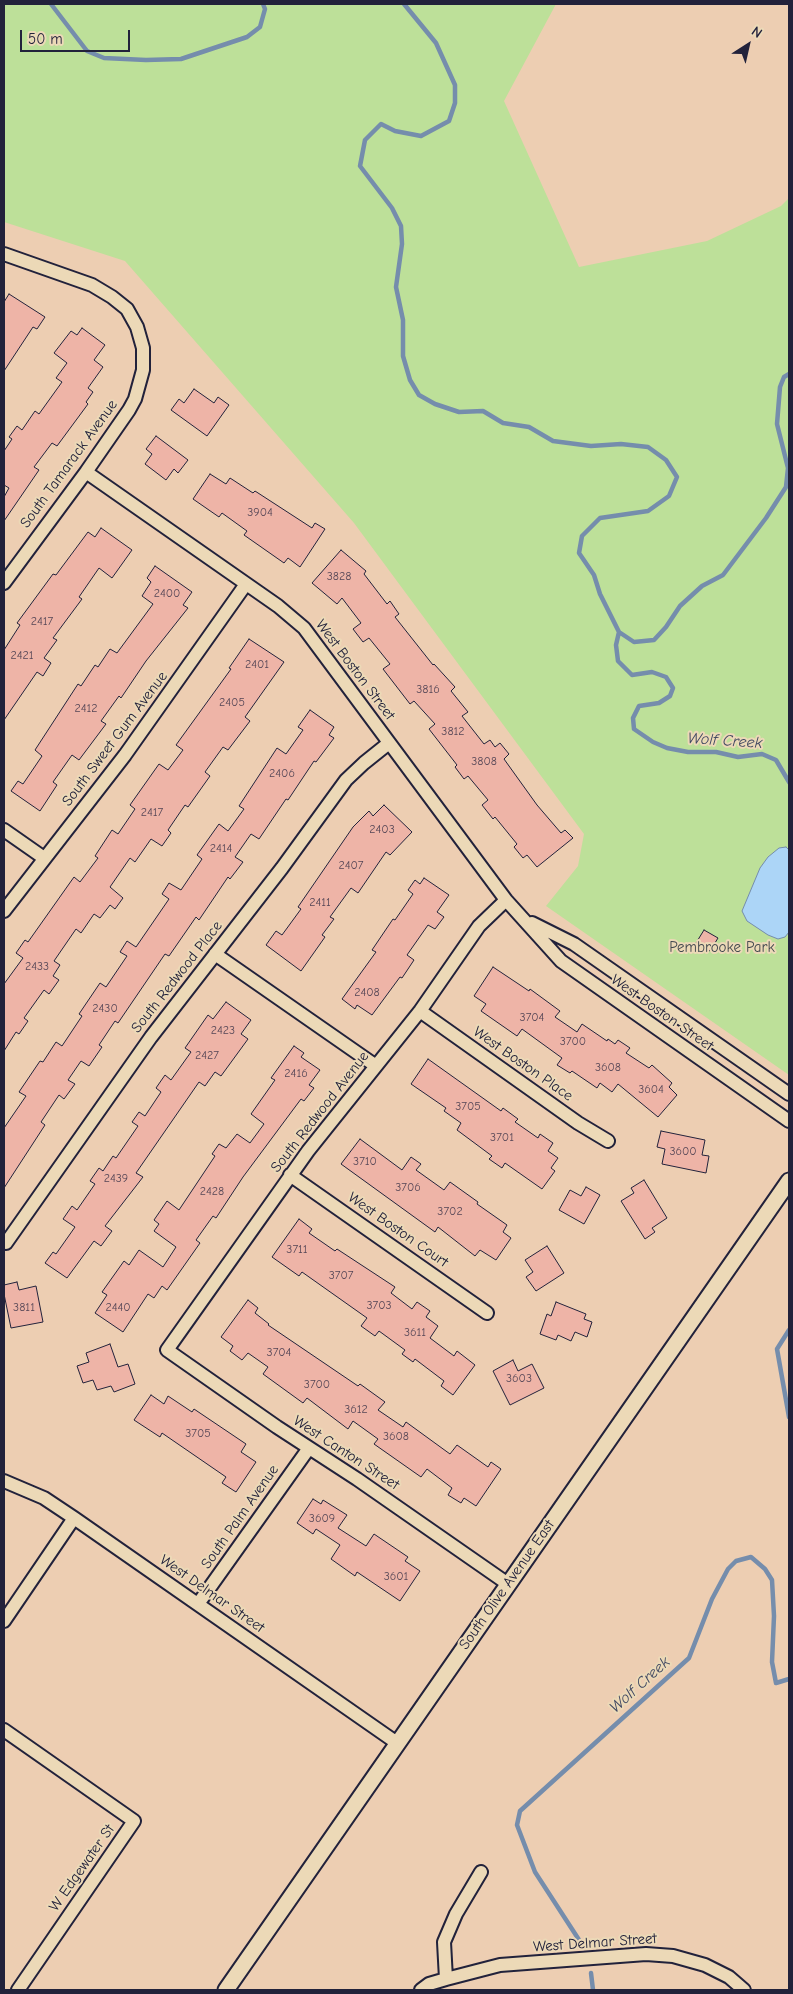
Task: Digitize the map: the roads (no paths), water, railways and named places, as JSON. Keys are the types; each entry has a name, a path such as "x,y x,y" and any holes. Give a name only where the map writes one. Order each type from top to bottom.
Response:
{"street":[{"name":"South Tamarack Avenue","path":"4,254 92,285 112,297 127,309 137,328 143,348 143,370 135,399 86,472 4,583"},
{"name":"West Boston Street","path":"86,472 278,606 304,628 506,900 561,961 789,1121"},
{"name":"South Sweet Gum Avenue","path":"4,911 130,747 246,584"},
{"name":"South Redwood Place","path":"5,1242 151,1037 282,868 346,780 389,744"},
{"path":"4,830 44,858"},
{"name":"South Redwood Avenue","path":"166,1350 290,1175 420,1011 479,926 506,900"},
{"name":"West Boston Street","path":"525,920 581,949 789,1094"},
{"path":"215,954 376,1066"},
{"name":"West Boston Place","path":"420,1011 608,1142"},
{"name":"West Boston Court","path":"290,1175 487,1313"},
{"name":"South Olive Avenue East","path":"226,1990 789,1181"},
{"name":"West Canton Street","path":"166,1350 508,1584"},
{"name":"South Palm Avenue","path":"198,1604 309,1448"},
{"name":"West Delmar Street","path":"4,1481 44,1498 74,1518 397,1743"},
{"path":"4,1621 74,1518"},
{"name":"W Edgewater St","path":"4,1730 134,1821 18,1990"},
{"path":"446,1979 444,1942 456,1914 481,1872"},
{"name":"West Delmar Street","path":"421,1990 429,1984 500,1966 646,1954 673,1956 705,1965 729,1977 744,1990"}],"water":[{"path":"786,847 789,850 789,932 785,937 778,939 768,935 747,921 742,911 760,868 768,857 779,848"}],"waterway":[{"path":"51,4 87,51 104,58 146,60 181,59 247,37 260,27 265,9 263,4"},
{"path":"404,4 436,43 455,85 455,103 449,121 421,136 395,131 381,124 365,140 360,166 392,208 401,226 402,244 396,287 403,320 403,356 410,380 419,395 435,404 459,412 483,411 503,423 529,427 553,441 591,446 621,444 648,447 666,460 677,477 669,496 648,511 600,518 582,536 579,553 594,575 600,594 619,632 634,642 654,640 666,627 680,606 702,586 723,575 766,518 786,487 788,468 777,424 780,387 784,377 789,374"},
{"name":"Wolf Creek","path":"619,632 616,645 618,661 632,675 652,672 666,677 673,688 670,696 659,703 639,706 633,718 634,729 653,742 667,748 688,752 716,752 738,757 762,754 776,760 789,782"},
{"name":"Wolf Creek","path":"789,1330 777,1349 789,1417"},
{"name":"Wolf Creek","path":"583,1946 535,1872 517,1825 520,1811 689,1658 712,1599 728,1569 736,1561 751,1557 765,1569 772,1580 774,1616 772,1662 776,1683 789,1679"},
{"name":"Wolf Creek","path":"591,1973 593,1990"}],"park label":[{"name":"Pembrooke Park","path":"722,948"}]}
